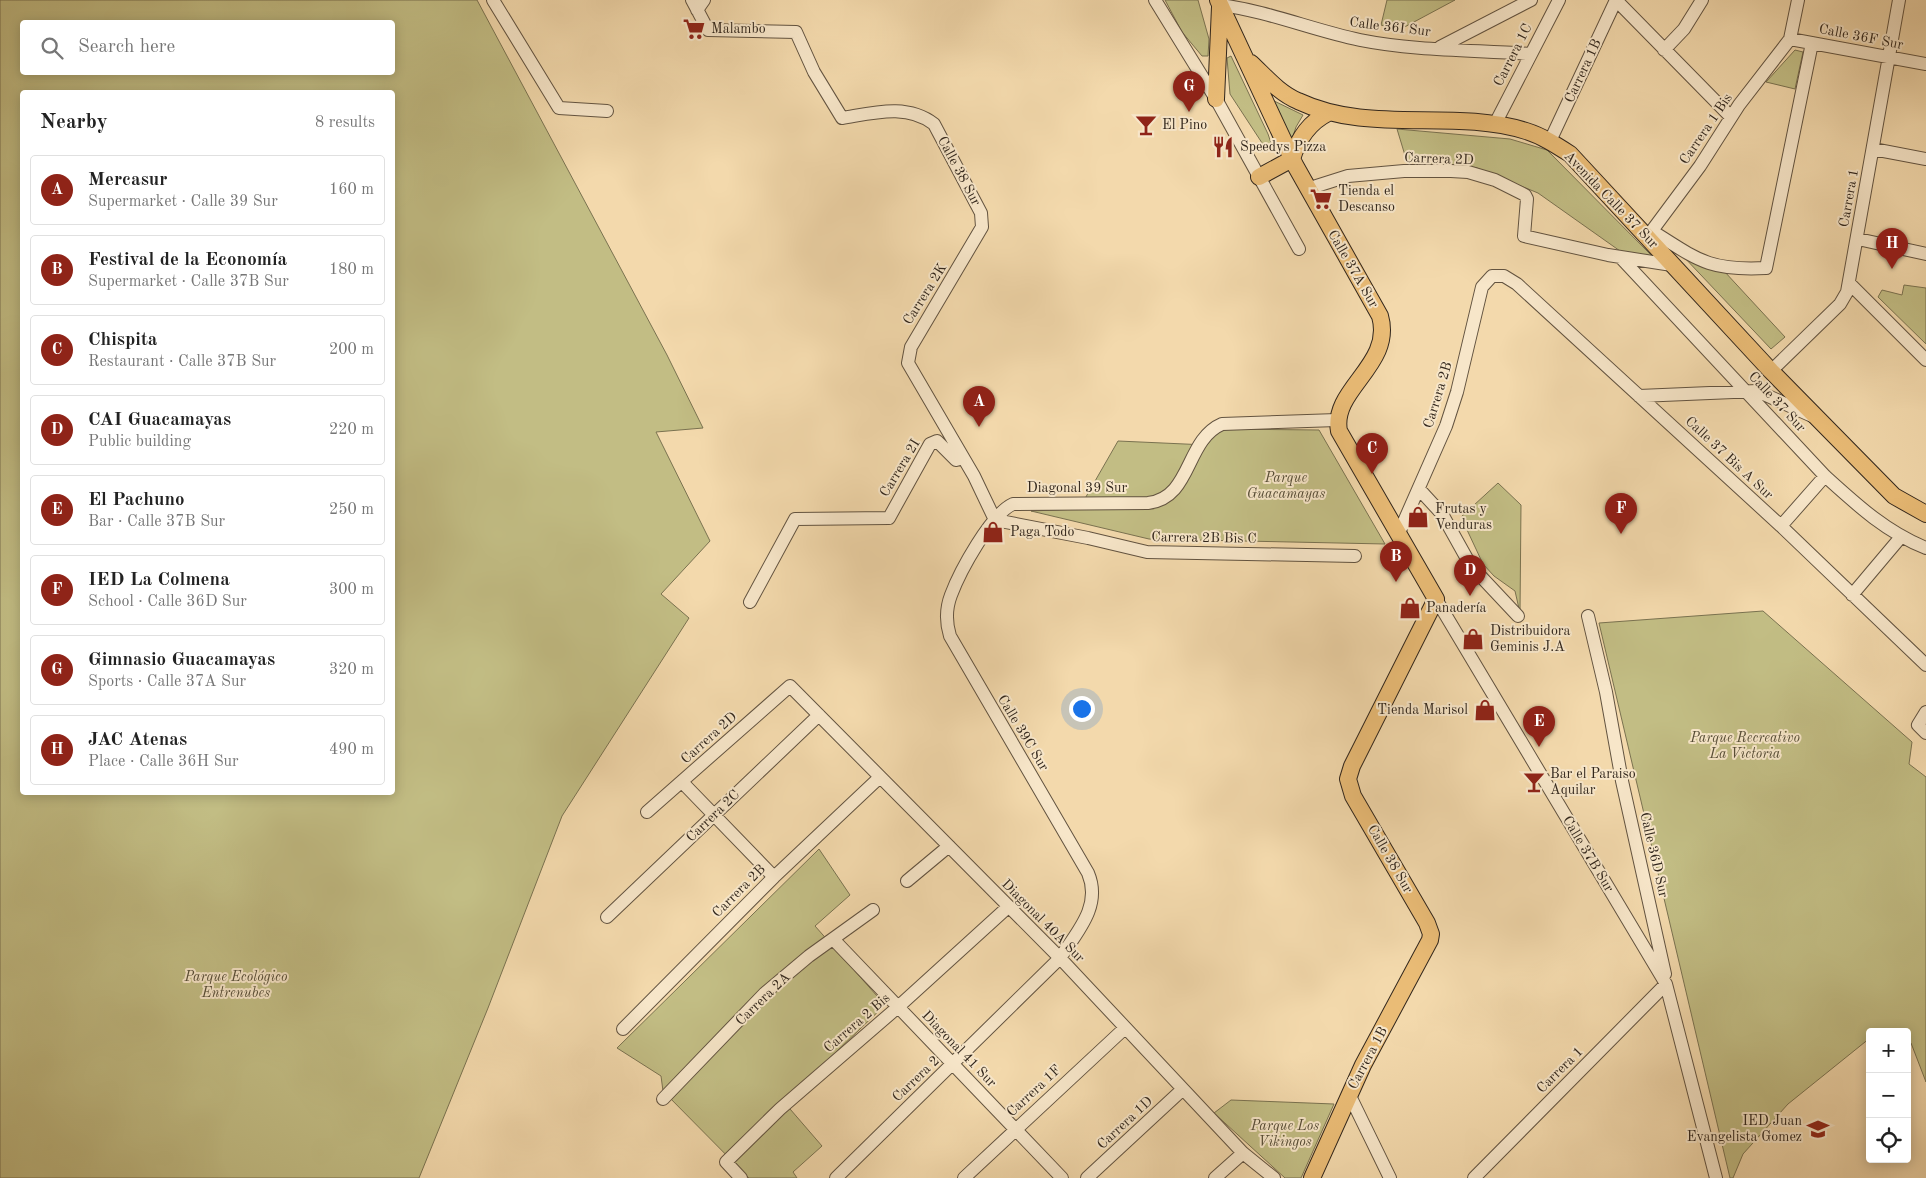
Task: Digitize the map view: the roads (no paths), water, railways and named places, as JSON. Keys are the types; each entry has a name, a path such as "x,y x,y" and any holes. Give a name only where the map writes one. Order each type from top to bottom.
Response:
{"main road":[{"path":"1216,99 1219,2"},
{"name":"Avenida Calle 37 Sur","path":"1219,2 1245,58 1282,93 1328,113 1357,118 1495,124 1526,131 1570,154 1650,234 1672,265 1894,496 1926,514"},
{"name":"Calle 37A Sur","path":"1245,58 1307,189 1380,316 1383,328 1381,342 1376,355 1342,407 1338,420"},
{"path":"1259,177 1292,160 1300,140 1309,125 1328,113"},
{"name":"Calle 37B Sur","path":"1338,420 1342,438 1436,599"},
{"name":"Calle 38 Sur","path":"1430,940 1431,934 1427,923 1353,796 1348,778 1352,766 1436,599"},
{"name":"Carrera 1B","path":"1312,1178 1349,1094 1430,940"}],"street":[{"path":"493,0 559,108 607,110"},
{"path":"1155,0 1216,99 1299,249"},
{"path":"1439,48 1531,0"},
{"name":"Carrera 1C","path":"1495,124 1559,0"},
{"path":"1616,0 1731,117"},
{"name":"Carrera 1B","path":"1550,142 1616,0"},
{"path":"1664,50 1684,29 1702,0"},
{"path":"1790,39 1798,0"},
{"name":"Carrera 1","path":"1772,371 1846,296 1858,239 1898,0"},
{"name":"Calle 36I Sur","path":"1219,2 1361,40 1391,45 1530,54"},
{"name":"Calle 38 Sur","path":"698,3 708,30 796,32 814,72 842,118 901,110 924,116 934,124 981,213 982,227 972,247"},
{"name":"Calle 36F Sur","path":"1790,39 1926,64"},
{"name":"Carrera 1 Bis","path":"1650,234 1700,166 1731,117 1790,39"},
{"path":"1650,234 1710,265 1738,270 1766,268 1812,43"},
{"path":"1873,149 1926,159"},
{"name":"Carrera 2D","path":"1307,189 1348,176 1404,171 1468,172 1495,180 1524,195 1527,200 1524,236 1621,258"},
{"path":"1858,239 1926,254"},
{"name":"Carrera 2K","path":"963,458 911,370 908,359 909,351 918,334 972,247"},
{"path":"1621,258 1672,265"},
{"name":"Calle 37 Sur","path":"1621,258 1825,476 1857,506 1900,538 1926,548"},
{"name":"Carrera 2B","path":"1398,535 1441,438 1457,392 1482,287 1492,276 1507,277"},
{"name":"Calle 37 Bis A Sur","path":"1507,277 1781,526 1926,665"},
{"path":"1850,284 1926,360"},
{"path":"1639,396 1744,390 1757,391 1818,419"},
{"name":"Diagonal 39 Sur","path":"995,520 1005,508 1025,502 1148,503 1166,498 1178,485 1201,440 1212,430 1227,423 1338,420"},
{"name":"Carrera 2I","path":"750,602 794,519 888,518 930,444 938,441 956,460 963,458"},
{"path":"963,458 995,520"},
{"path":"1781,526 1825,476"},
{"path":"1419,489 1442,514 1471,566 1518,616"},
{"name":"Carrera 2B Bis C","path":"995,520 1088,538 1147,552 1355,556"},
{"name":"Calle 39C Sur","path":"995,520 972,555 951,595 946,617 947,628 953,644 1091,880 1094,898 1091,909 1060,958"},
{"path":"1852,595 1900,538"},
{"name":"Calle 37B Sur","path":"1436,599 1666,984 1716,1178"},
{"name":"Calle 36D Sur","path":"1588,616 1606,692 1622,781 1666,984"},
{"name":"Carrera 2D","path":"647,812 790,686"},
{"name":"Diagonal 40A Sur","path":"790,686 1060,958 1243,1153 1274,1178"},
{"path":"1922,729 1926,712"},
{"name":"Carrera 2C","path":"607,917 819,715"},
{"name":"Carrera 2B","path":"623,1029 774,877 880,777"},
{"path":"682,782 774,877"},
{"path":"907,881 949,846"},
{"name":"Carrera 2 Bis","path":"741,1178 726,1162 780,1109 898,1008 1008,906"},
{"name":"Carrera 2A","path":"662,1099 711,1051 765,993 809,956 834,940 873,910"},
{"name":"Diagonal 41 Sur","path":"834,940 1062,1178"},
{"name":"Carrera 2","path":"836,1178 1060,958"},
{"name":"Carrera 1","path":"1474,1178 1666,984"},
{"name":"Carrera 1F","path":"964,1178 1125,1028"},
{"name":"Carrera 1D","path":"1087,1178 1183,1089"},
{"path":"1349,1094 1390,1178"},
{"path":"1215,1178 1243,1153"}],"place":[{"name":"Malambo","path":"694,29"},
{"name":"Gimnasio Guacamayas","path":"1189,112"},
{"name":"El Pino","path":"1146,125"},
{"name":"Speedys Pizza","path":"1223,147"},
{"name":"Tienda el Descanso","path":"1321,199"},
{"name":"JAC Atenas","path":"1892,269"},
{"name":"Mercasur","path":"979,427"},
{"name":"Chispita","path":"1372,474"},
{"name":"Frutas y Venduras","path":"1418,517"},
{"name":"Paga Todo","path":"993,532"},
{"name":"IED La Colmena","path":"1621,534"},
{"name":"Festival de la Economía","path":"1396,582"},
{"name":"CAI Guacamayas","path":"1470,596"},
{"name":"Panadería","path":"1410,608"},
{"name":"Distribuidora Geminis J.A","path":"1473,639"},
{"name":"Tienda Marisol","path":"1485,710"},
{"name":"El Pachuno","path":"1539,747"},
{"name":"Bar el Paraiso Aquilar","path":"1534,782"},
{"name":"IED Juan Evangelista Gomez","path":"1818,1129"}],"park label":[{"name":"Parque Guacamayas","path":"1286,486"},
{"name":"Parque Recreativo La Victoria","path":"1745,746"},
{"name":"Parque Ecológico Entrenubes","path":"236,986"},
{"name":"Parque Los Vikingos","path":"1285,1134"}]}
